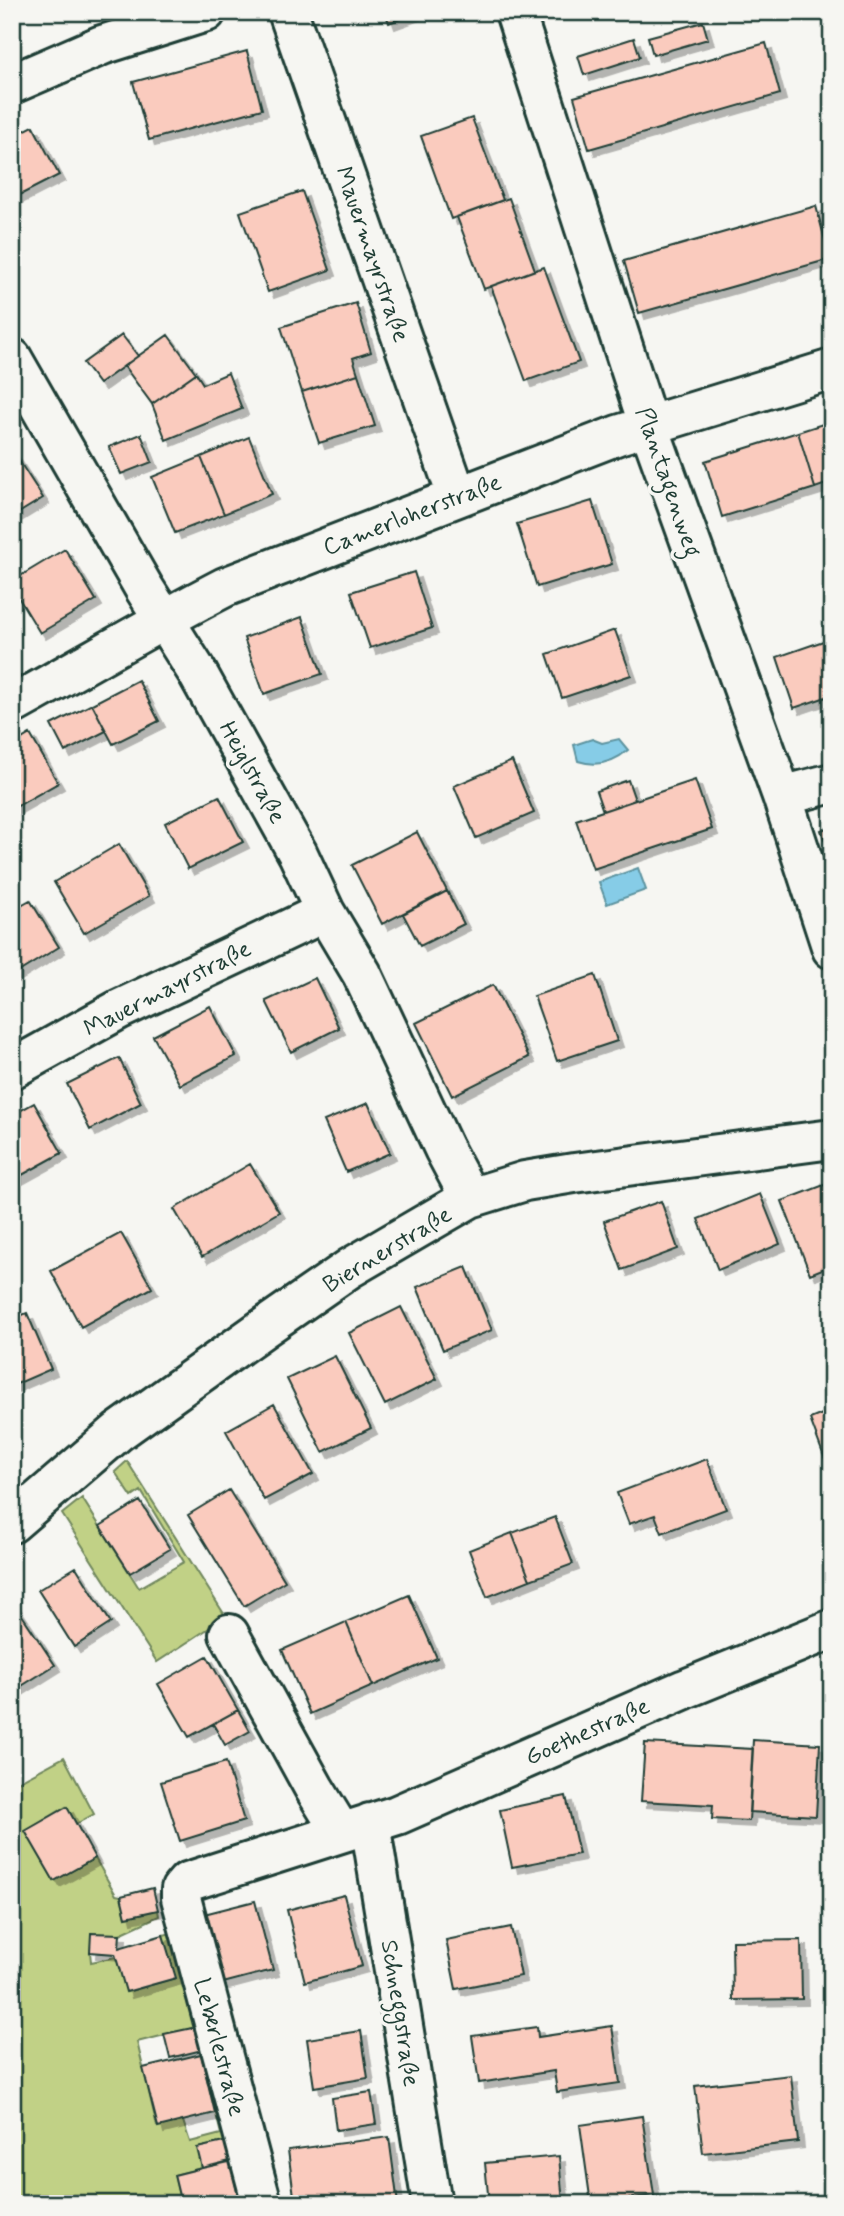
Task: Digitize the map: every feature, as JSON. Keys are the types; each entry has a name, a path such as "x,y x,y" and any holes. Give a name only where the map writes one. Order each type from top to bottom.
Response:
{"street":[{"path":"12,84 102,45 206,12"},
{"name":"Mauermayrstraße","path":"288,12 457,496"},
{"name":"Plantagenweg","path":"515,12 649,427 782,796 832,948"},
{"name":"Heiglstraße","path":"12,358 298,854 325,912 362,974 444,1149 470,1198"},
{"name":"Camerloherstraße","path":"12,705 164,618 225,587 618,435 832,369"},
{"path":"782,796 832,783"},
{"name":"Mauermayrstraße","path":"12,1069 120,1009 325,912"},
{"name":"Biernerstraße","path":"12,1523 118,1432 265,1327 350,1268 470,1198 525,1181 561,1175 832,1139"},
{"name":"Goethestraße","path":"181,1889 187,1882 210,1873 397,1815 685,1689 832,1629"},
{"path":"229,1634 314,1788 355,1827"},
{"name":"Schneggstraße","path":"355,1827 432,2204"},
{"name":"Leberlestraße","path":"181,1889 183,1909 262,2204"}],"green space":[{"path":"127,1461 226,1617 157,1662 62,1514 82,1498 139,1588 184,1562 141,1491 132,1497 115,1472"},
{"path":"64,1757 94,1814 76,1824 66,1807 26,1831 54,1881 95,1858 116,1895 121,1896 126,1917 158,1910 159,1916 90,1952 91,1962 116,1957 127,1992 175,1978 163,1935 177,1932 197,2027 137,2042 157,2126 183,2121 190,2142 221,2134 201,2054 212,2052 233,2140 198,2148 202,2168 174,2175 181,2204 12,2204 12,1785"}],"water":[{"path":"592,739 602,743 619,739 628,750 604,763 578,761 574,745"},
{"path":"638,868 646,890 607,904 599,882"}],"building":[{"path":"385,12 419,12 389,23"},
{"path":"703,22 708,39 653,55 648,37"},
{"path":"634,38 640,57 584,75 578,56"},
{"path":"766,43 780,94 589,149 574,97"},
{"path":"247,51 262,109 149,140 133,82"},
{"path":"472,118 503,200 451,219 421,136"},
{"path":"33,126 59,175 12,199 12,137"},
{"path":"302,191 330,270 268,292 240,212"},
{"path":"509,198 535,270 484,289 457,217"},
{"path":"816,206 830,259 639,313 624,261"},
{"path":"544,267 579,362 526,381 491,286"},
{"path":"356,303 371,352 353,358 358,374 302,392 281,327"},
{"path":"122,335 138,356 99,384 83,363"},
{"path":"168,335 196,373 152,404 124,366"},
{"path":"196,373 203,384 228,373 242,409 166,440 152,404"},
{"path":"358,374 375,426 319,443 302,392"},
{"path":"832,421 832,482 815,488 798,432"},
{"path":"798,432 815,488 722,517 705,461"},
{"path":"141,434 152,462 121,474 109,447"},
{"path":"249,437 272,494 224,514 201,457"},
{"path":"12,450 43,498 12,517"},
{"path":"201,457 224,514 175,533 152,477"},
{"path":"592,501 612,564 537,587 517,524"},
{"path":"65,549 96,600 40,633 12,587 12,581"},
{"path":"414,572 432,628 370,648 351,592"},
{"path":"302,617 322,674 264,694 244,638"},
{"path":"615,630 631,675 562,698 547,654"},
{"path":"832,638 832,695 794,708 777,657"},
{"path":"138,680 159,721 113,744 92,704"},
{"path":"92,704 106,731 65,752 51,725"},
{"path":"30,734 58,783 12,809 12,745"},
{"path":"512,761 534,813 476,838 454,786"},
{"path":"628,780 635,800 603,811 596,791"},
{"path":"695,780 712,829 593,869 576,820"},
{"path":"219,796 243,842 188,869 165,823"},
{"path":"832,826 832,861 821,830"},
{"path":"417,832 447,891 382,924 352,865"},
{"path":"119,844 149,896 84,933 54,882"},
{"path":"447,891 464,924 420,946 403,914"},
{"path":"30,900 59,947 12,976 12,910"},
{"path":"595,975 617,1041 557,1061 534,996"},
{"path":"315,978 339,1028 291,1052 266,1001"},
{"path":"493,985 529,1057 452,1096 416,1023"},
{"path":"210,1006 236,1056 180,1085 153,1036"},
{"path":"119,1058 141,1103 90,1130 67,1084"},
{"path":"34,1103 62,1153 13,1180 12,1115"},
{"path":"368,1103 390,1153 346,1172 324,1121"},
{"path":"250,1164 279,1212 202,1257 174,1209"},
{"path":"832,1182 832,1265 810,1274 782,1201"},
{"path":"760,1194 780,1244 718,1270 698,1219"},
{"path":"661,1201 678,1249 622,1270 604,1221"},
{"path":"121,1233 152,1288 81,1327 51,1271"},
{"path":"466,1267 492,1330 443,1350 417,1287"},
{"path":"401,1307 437,1379 385,1405 349,1333"},
{"path":"27,1313 51,1369 12,1386 12,1319"},
{"path":"335,1356 371,1428 323,1452 287,1379"},
{"path":"274,1404 313,1474 264,1500 226,1431"},
{"path":"832,1410 832,1478 810,1419"},
{"path":"707,1459 726,1509 662,1533 655,1515 629,1524 617,1493"},
{"path":"229,1490 285,1581 244,1606 188,1515"},
{"path":"140,1501 170,1549 130,1573 100,1526"},
{"path":"555,1517 573,1564 530,1580 512,1533"},
{"path":"512,1533 530,1580 487,1597 469,1550"},
{"path":"76,1567 111,1623 74,1647 38,1590"},
{"path":"409,1595 437,1658 373,1686 346,1622"},
{"path":"12,1600 55,1665 12,1692"},
{"path":"346,1622 373,1686 310,1714 282,1650"},
{"path":"207,1656 238,1710 189,1737 158,1684"},
{"path":"238,1710 250,1731 225,1745 213,1724"},
{"path":"753,1740 820,1744 816,1816 749,1812"},
{"path":"645,1743 753,1749 749,1821 712,1819 713,1805 641,1801"},
{"path":"226,1762 244,1821 180,1841 161,1782"},
{"path":"566,1796 579,1854 512,1867 500,1810"},
{"path":"67,1807 95,1858 54,1881 25,1831"},
{"path":"153,1888 158,1910 126,1917 121,1896"},
{"path":"344,1895 362,1966 305,1982 287,1910"},
{"path":"255,1901 273,1970 223,1983 204,1914"},
{"path":"511,1927 521,1976 456,1989 446,1940"},
{"path":"91,1933 120,1934 119,1948 163,1935 176,1978 126,1992 115,1954 90,1952"},
{"path":"801,1940 802,1999 733,2000 732,1941"},
{"path":"612,2026 620,2083 557,2092 554,2071 479,2083 472,2036 537,2027 538,2037"},
{"path":"197,2027 202,2050 170,2058 164,2034"},
{"path":"361,2031 368,2078 314,2087 307,2039"},
{"path":"201,2054 215,2113 158,2127 143,2068"},
{"path":"791,2075 798,2142 703,2153 695,2086"},
{"path":"371,2092 376,2124 336,2130 332,2098"},
{"path":"642,2116 654,2195 591,2204 580,2125"},
{"path":"389,2137 398,2204 295,2204 288,2150"},
{"path":"233,2140 238,2160 202,2168 197,2148"},
{"path":"559,2156 563,2204 489,2204 485,2163"},
{"path":"230,2161 240,2204 181,2204 174,2175"}]}
